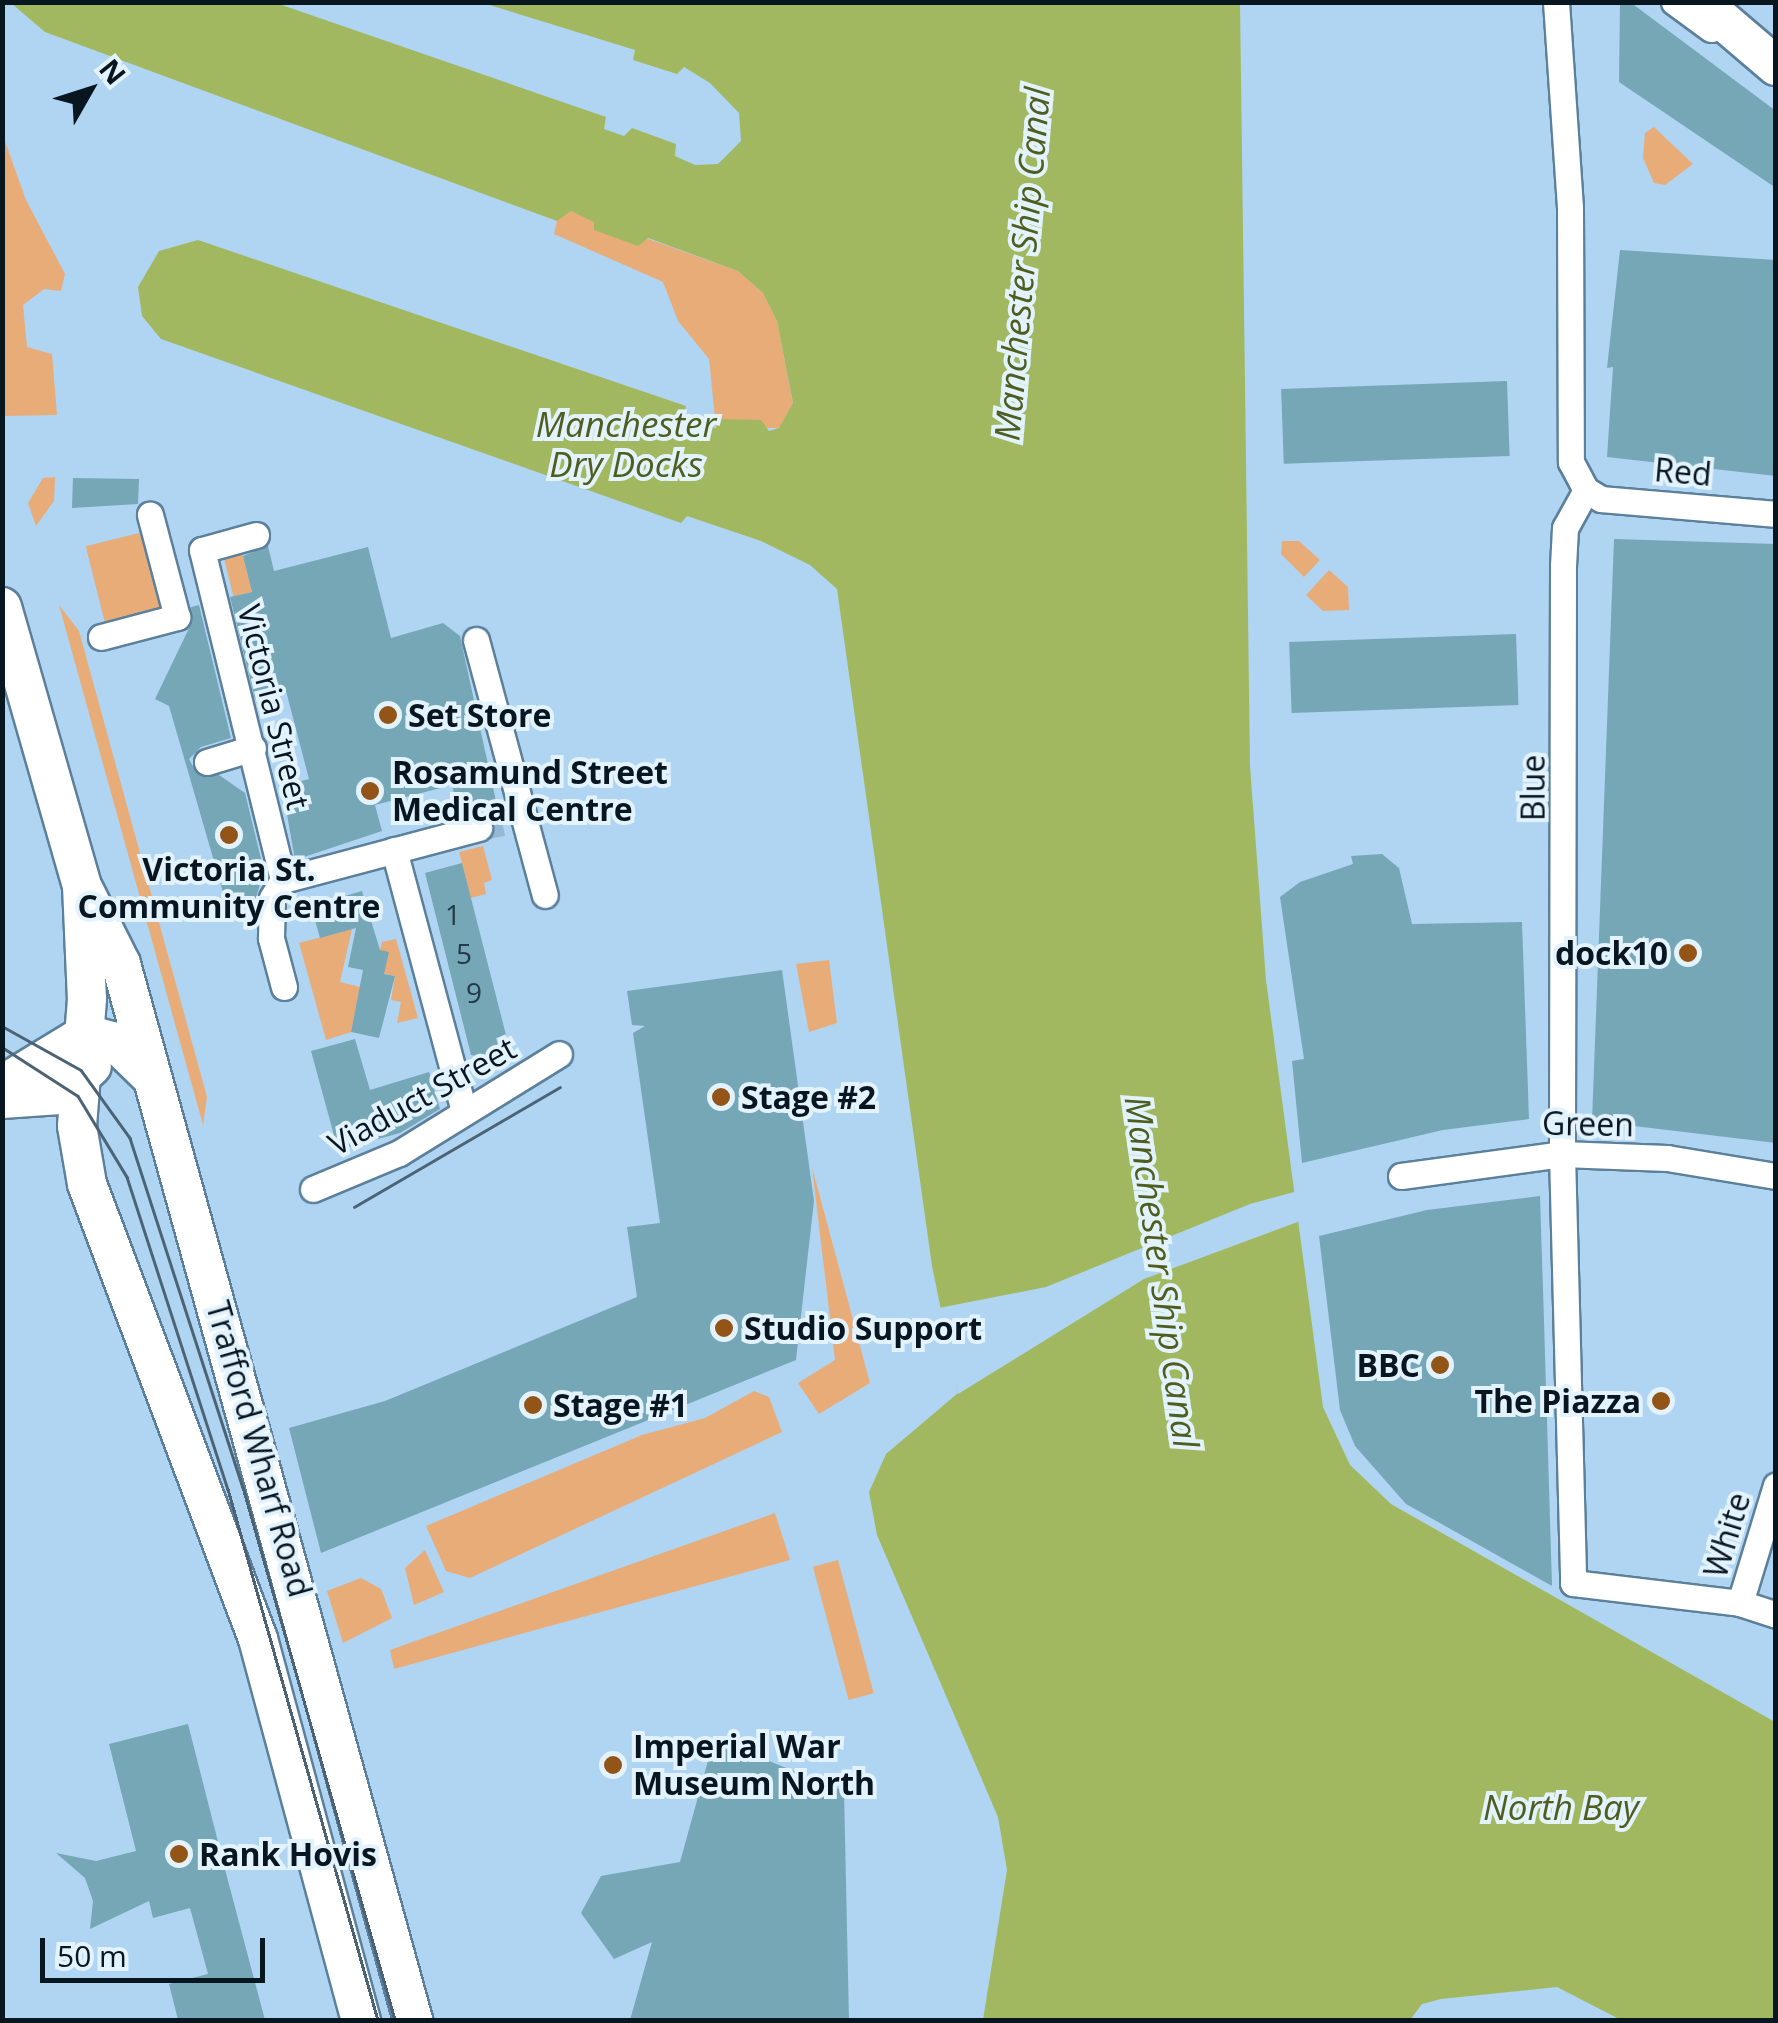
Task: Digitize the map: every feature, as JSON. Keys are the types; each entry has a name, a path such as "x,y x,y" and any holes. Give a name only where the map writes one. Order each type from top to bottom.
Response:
{"street":[{"path":"1674,2 1776,76"},
{"path":"1701,2 1776,66"},
{"path":"1738,2 1776,37"},
{"path":"1568,4 1562,64 1572,462 1586,490"},
{"name":"Red","path":"1586,490 1601,499 1776,514"},
{"name":"Blue","path":"1586,490 1564,528 1562,1154 1573,1583 1740,1604"},
{"path":"101,637 177,617 150,515"},
{"name":"Victoria Street","path":"256,535 202,550 283,880"},
{"path":"2,608 82,886 112,1033"},
{"path":"476,640 502,823 545,895"},
{"path":"208,762 252,748"},
{"path":"284,987 271,938 272,898 283,880 502,823"},
{"path":"394,850 464,1112"},
{"path":"6,1095 60,1094 80,1080 112,1033 115,943 82,886"},
{"path":"6,1095 112,1033"},
{"name":"Trafford Wharf Road","path":"112,1033 152,1078 300,1590 413,2020"},
{"name":"Viaduct Street","path":"313,1189 399,1153 559,1054"},
{"name":"Trafford Wharf Road","path":"80,1080 77,1126 87,1184 258,1639 362,2020"},
{"path":"6,1095 77,1126"},
{"name":"Green","path":"1401,1176 1562,1154 1667,1158 1776,1176"},
{"name":"White","path":"1740,1604 1776,1484"},
{"path":"1740,1604 1776,1615"}],"shaded area":[{"path":"1654,127 1693,164 1665,185 1654,183 1643,158 1645,133"},
{"path":"2,133 26,200 65,274 61,291 44,289 23,305 27,347 52,354 57,415 3,416"},
{"path":"570,211 738,271 763,293 777,321 793,404 779,428 716,428 709,359 678,321 663,282 554,234 557,221"},
{"path":"55,477 54,501 36,526 28,503 43,478"},
{"path":"143,532 163,611 105,625 86,546"},
{"path":"1282,541 1299,541 1320,560 1304,577 1281,554"},
{"path":"241,548 252,592 233,596 223,553"},
{"path":"1329,570 1348,587 1349,610 1323,611 1306,595"},
{"path":"59,605 79,631 207,1097 203,1125"},
{"path":"483,846 492,880 484,883 486,894 459,901 469,891 459,852"},
{"path":"352,929 340,982 360,987 351,1032 326,1040 299,943"},
{"path":"396,939 418,1018 397,1023 401,1002 391,1000 395,976 382,973 380,950 382,942"},
{"path":"829,960 837,1023 809,1032 796,964"},
{"path":"812,1167 870,1383 819,1414 798,1383 835,1360"},
{"path":"754,1391 769,1397 782,1432 470,1578 446,1571 426,1526 642,1435 705,1418"},
{"path":"775,1513 790,1560 394,1669 390,1650"},
{"path":"425,1550 444,1592 414,1605 405,1568"},
{"path":"838,1560 874,1693 849,1700 813,1567"},
{"path":"361,1578 381,1589 392,1618 343,1643 327,1591"}],"water":[{"path":"11,3 276,3 606,117 604,129 624,136 632,128 676,144 675,156 695,165 718,164 741,141 739,113 710,83 684,67 677,74 633,60 635,50 483,3 1240,3 1250,766 1266,980 1323,1407 1350,1465 1391,1504 1775,1722 1775,2020 1621,2020 1557,1987 1441,1999 1422,2004 1410,2020 983,2020 1007,1870 998,1817 877,1535 869,1492 886,1454 958,1393 932,1266 837,589 810,565 761,541 687,516 681,523 161,339 142,316 138,287 159,251 198,240 686,406 684,421 716,428 722,419 761,420 769,431 779,428 793,403 777,321 763,293 738,271 648,238 638,246 594,230 594,222 571,211 557,221 45,32"}],"pier":[{"path":"1298,1191 1303,1220 1144,1279 958,1394 939,1308 1046,1287 1250,1204"}],"building":[{"path":"1620,2 1630,2 1776,111 1776,188 1619,82"},
{"path":"1620,250 1776,260 1776,476 1607,457 1613,367 1607,368"},
{"path":"1507,381 1510,456 1284,464 1281,389"},
{"path":"73,478 139,479 138,504 72,508"},
{"name":"dock10","path":"1614,539 1776,544 1776,1143 1592,1121"},
{"path":"268,546 274,571 368,547 391,638 443,623 460,636 496,801 473,807 471,799 456,803 452,785 375,805 382,831 295,860 282,786 309,779 286,691 255,699 230,597 252,592 243,556"},
{"path":"199,605 231,738 201,747 189,759 197,774 219,775 245,793 264,871 256,898 227,906 169,706 155,699 192,622 191,607"},
{"path":"1516,634 1518,705 1292,713 1289,642"},
{"path":"1382,854 1399,868 1412,924 1522,922 1529,1119 1443,1130 1302,1163 1292,1061 1304,1059 1280,897 1300,882 1353,864 1351,856"},
{"path":"462,863 506,1035 496,1038 502,1061 471,1055 425,873"},
{"path":"362,891 380,950 389,952 384,974 395,976 379,1038 351,1032 363,970 348,967 356,928 320,938 311,906"},
{"path":"782,970 814,1201 796,1360 321,1553 289,1428 385,1401 637,1297 627,1227 660,1223 633,1033 645,1026 632,1025 627,991"},
{"path":"355,1039 370,1090 429,1072 440,1109 400,1133 338,1150 311,1051"},
{"name":"BBC","path":"1540,1196 1552,1586 1406,1504 1355,1446 1340,1410 1319,1236 1427,1210"},
{"name":"Rank Hovis","path":"188,1724 265,2020 178,2020 169,1984 208,1974 190,1908 153,1918 149,1901 90,1929 93,1901 85,1878 56,1853 96,1861 136,1851 109,1744"},
{"path":"714,1739 844,1791 849,2020 630,2020 652,1942 614,1959 581,1913 601,1876 680,1862"}],"tunnel":[{"path":"479,828 502,823"}],"tram line":[{"path":"2,1026 81,1070 130,1138 243,1487 395,2020"},
{"path":"2,1047 78,1096 127,1177 228,1489 378,2020"},
{"path":"354,1207 560,1087"}],"place":[{"name":"Set Store","path":"388,715"},
{"name":"Rosamund Street Medical Centre","path":"370,791"},
{"name":"Victoria St. Community Centre","path":"229,835"},
{"name":"dock10","path":"1688,953"},
{"name":"Stage #2","path":"721,1097"},
{"name":"Studio Support","path":"724,1328"},
{"name":"BBC","path":"1440,1365"},
{"name":"The Piazza","path":"1661,1401"},
{"name":"Stage #1","path":"533,1405"},
{"name":"Imperial War Museum North","path":"613,1765"},
{"name":"Rank Hovis","path":"179,1854"}],"water label":[{"name":"Manchester Ship Canal","path":"1022,264"},
{"name":"Manchester Dry Docks","path":"626,444"},
{"name":"Manchester Ship Canal","path":"1162,1272"},
{"name":"North Bay","path":"1561,1807"}]}
